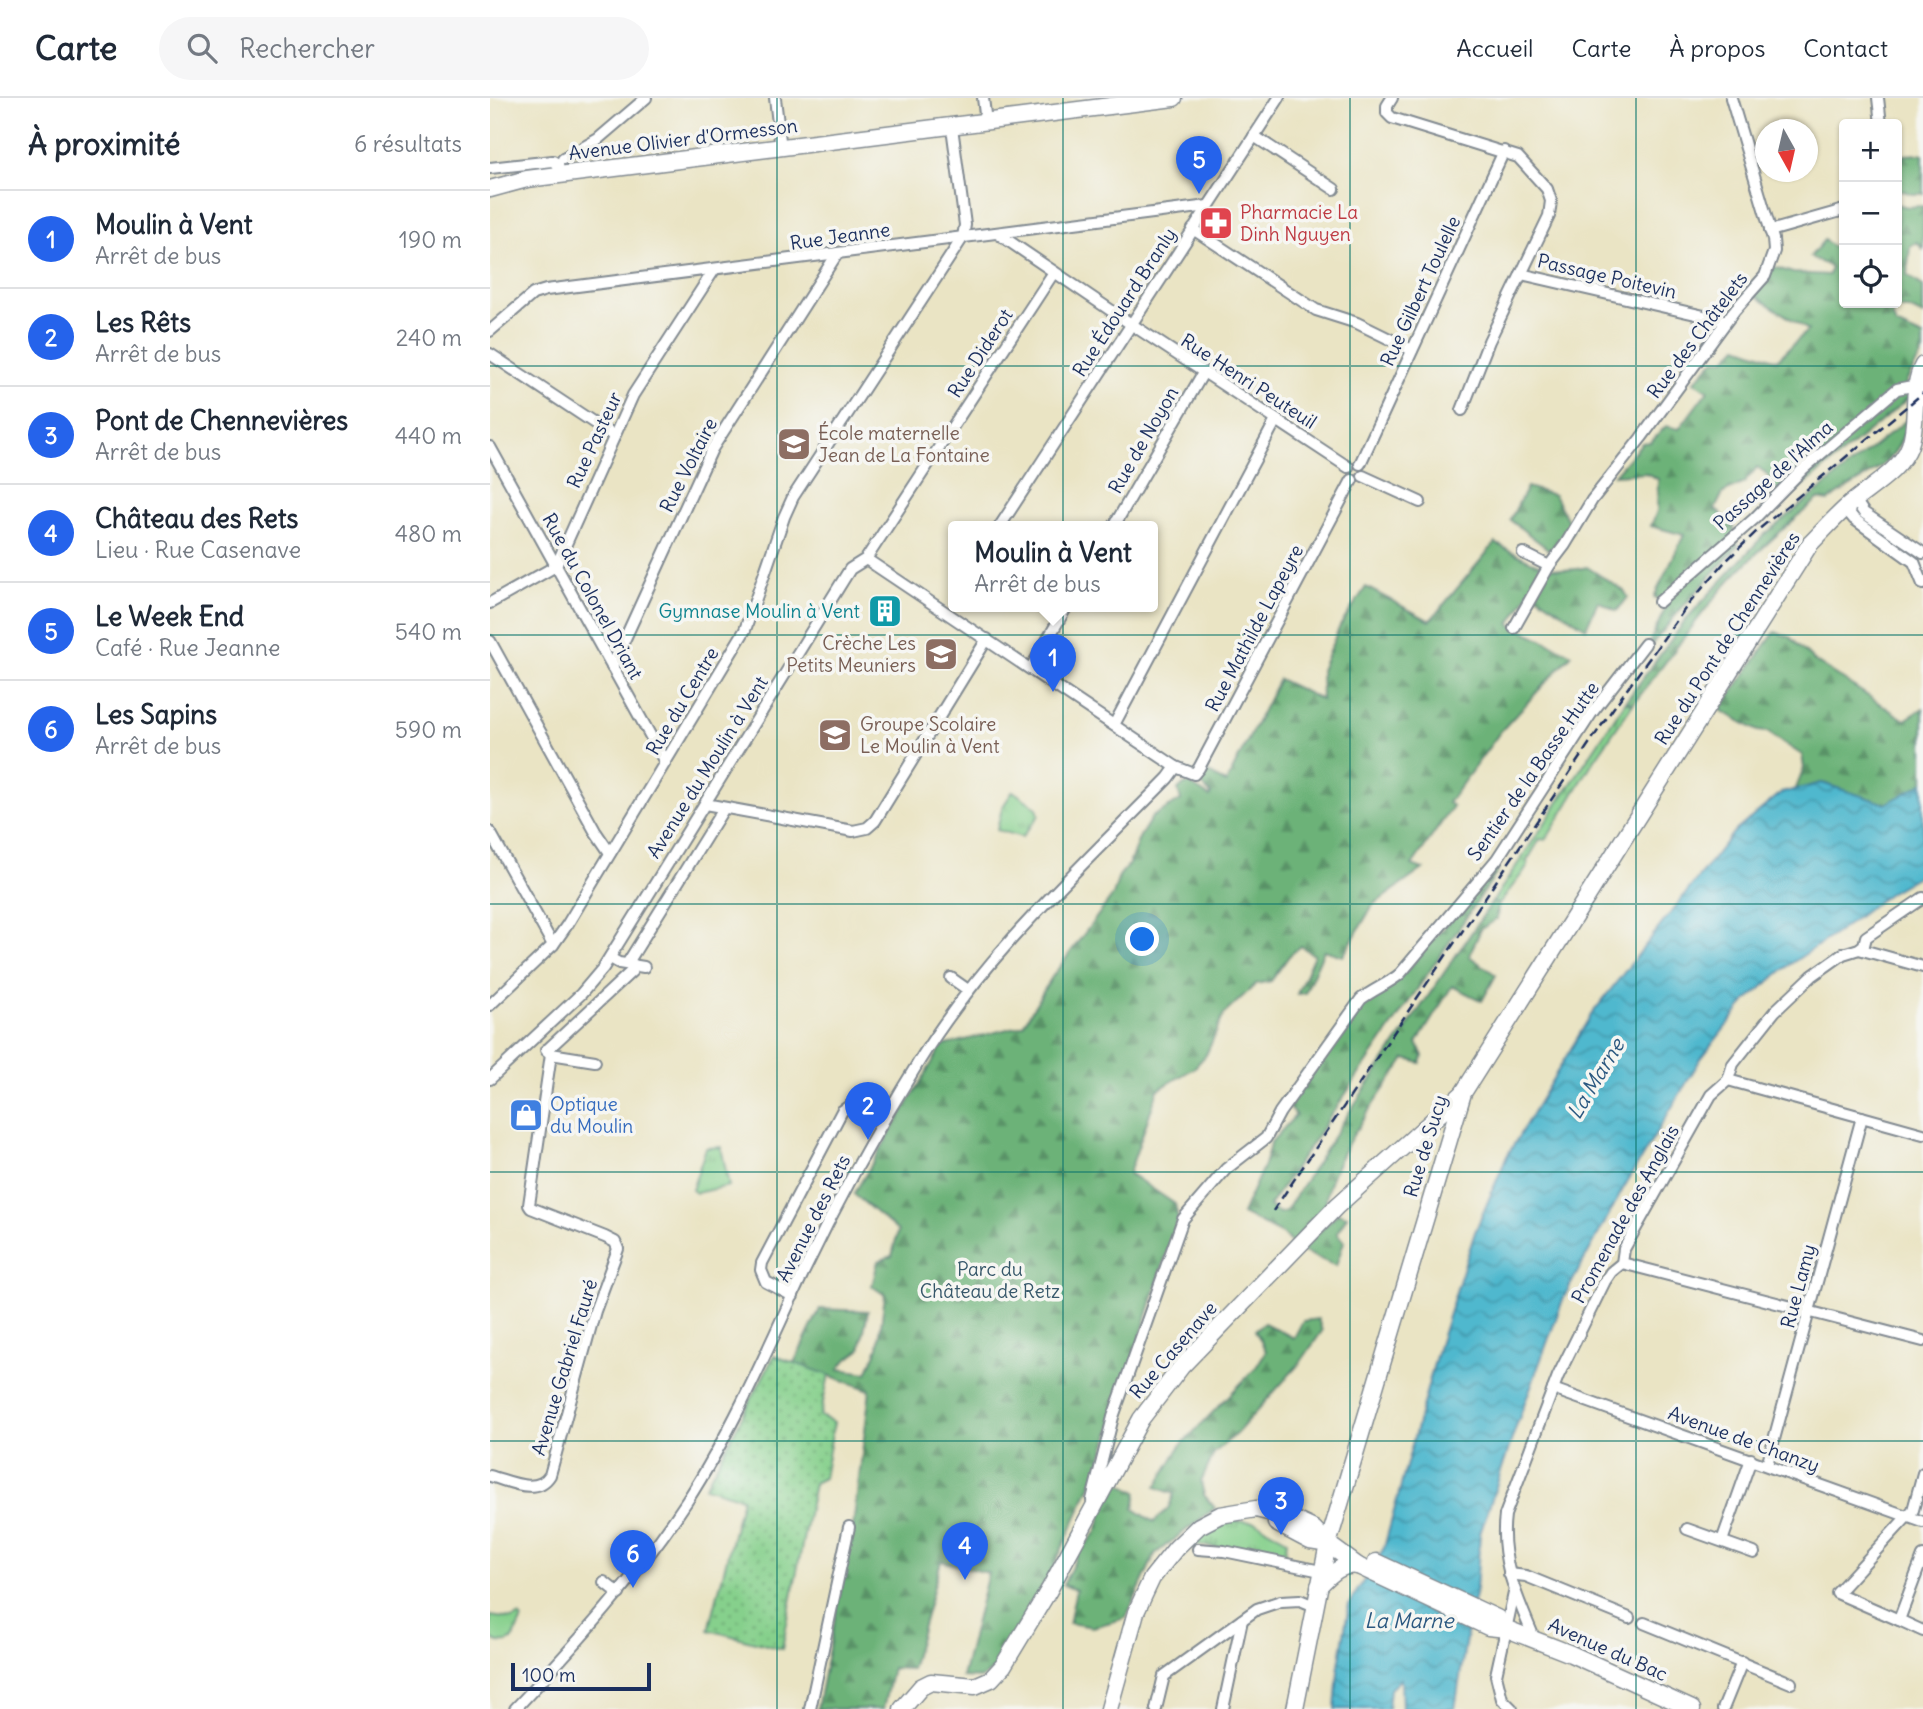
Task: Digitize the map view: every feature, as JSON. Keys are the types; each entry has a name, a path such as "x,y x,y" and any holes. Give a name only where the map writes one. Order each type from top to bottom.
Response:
{"main road":[{"name":"Avenue Olivier d'Ormesson","path":"490,189 527,179 1174,98"},
{"name":"Rue du Pont de Chennevières","path":"1671,764 1810,544 1850,504 1883,478 1909,449 1914,429 1917,386 1923,365"},
{"name":"Rue de Sucy","path":"1295,1709 1328,1544 1463,1093 1671,764"},
{"name":"Rue Casenave","path":"902,1709 921,1687 930,1682 975,1686 991,1679 997,1673 1049,1590 1141,1419 1181,1367 1337,1206 1463,1093"},
{"name":"Avenue du Bac","path":"1109,1709 1136,1612 1152,1578 1199,1526 1220,1515 1256,1509 1281,1515 1314,1529 1328,1544 1482,1618 1492,1629 1507,1629 1571,1654 1692,1709"},
{"path":"1320,1578 1360,1560"}],"street":[{"path":"564,159 598,139 646,98"},
{"path":"775,98 781,149"},
{"path":"983,98 986,122"},
{"name":"Rue Édouard Branly","path":"1003,521 1279,98"},
{"path":"1392,98 1387,106 1387,113 1392,118 1518,157 1548,189 1551,201 1549,216 1489,341 1462,410"},
{"name":"Rue des Châtelets","path":"1514,628 1591,500 1657,416 1726,321 1765,276 1774,251 1731,98"},
{"path":"1878,98 1880,119"},
{"path":"952,127 965,225 963,237"},
{"path":"1254,136 1334,190"},
{"name":"Rue Gilbert Toulelle","path":"1360,464 1504,151"},
{"path":"490,168 553,161 558,164 559,176"},
{"name":"Rue Jeanne","path":"490,331 533,293 546,290 1208,206"},
{"path":"1770,231 1839,211"},
{"path":"1193,229 1317,310 1357,323 1412,350"},
{"name":"Rue Henri Peuteuil","path":"996,233 1348,467"},
{"name":"Rue du Centre","path":"490,1005 553,945 610,853 745,630 793,497 963,237"},
{"name":"Rue Voltaire","path":"612,667 712,449 837,254"},
{"name":"Rue Pasteur","path":"556,566 633,395 714,270"},
{"name":"Rue Diderot","path":"866,558 1054,272"},
{"name":"Passage Poitevin","path":"1521,274 1726,321"},
{"path":"490,354 614,436"},
{"name":"Rue de Noyon","path":"1117,521 1203,373"},
{"name":"Passage de l'Alma","path":"1662,604 1754,519 1802,469 1897,389 1917,386"},
{"path":"1114,725 1276,420"},
{"name":"Rue du Colonel Driant","path":"490,447 665,762"},
{"path":"1353,463 1360,464 1364,469 1363,476 1357,481 1352,480 1347,475 1348,467 1353,463"},
{"path":"1363,476 1420,502"},
{"name":"Rue Mathilde Lapeyre","path":"1176,767 1191,773 1197,772 1352,480"},
{"path":"1850,504 1923,552"},
{"path":"1850,504 1854,519 1914,562 1923,584"},
{"path":"1524,553 1549,566"},
{"path":"866,558 1176,767"},
{"name":"Avenue du Moulin à Vent","path":"490,1079 593,982 850,569 866,558"},
{"path":"490,603 556,566"},
{"path":"1031,668 1064,612"},
{"path":"705,804 853,831 867,828 882,810 987,639"},
{"path":"490,640 610,853"},
{"name":"Sentier de la Basse Hutte","path":"1093,1511 1090,1506 1113,1417 1183,1219 1226,1170 1261,1144 1288,1101 1361,999 1390,983 1400,974 1497,859 1591,713 1645,644"},
{"name":"Avenue des Rets","path":"514,1709 579,1642 620,1594 686,1502 702,1476 836,1208 919,1061 968,990 1019,930 1176,767"},
{"path":"549,1052 633,970 724,808"},
{"path":"490,832 553,945"},
{"name":"Promenade des Anglais","path":"1535,1640 1509,1574 1503,1535 1505,1515 1553,1389 1605,1280 1622,1263 1624,1249 1711,1095 1728,1080 1733,1064 1775,1011 1812,976 1843,954 1859,949 1864,945 1866,937 1923,898"},
{"path":"1859,949 1923,967"},
{"path":"610,958 635,965"},
{"path":"951,978 968,990"},
{"path":"534,1037 549,1052 595,1061"},
{"name":"Avenue Gabriel Fauré","path":"490,1476 531,1487 546,1482 550,1475 595,1311 618,1249 615,1242 605,1237 528,1205 549,1052"},
{"path":"1728,1080 1923,1134"},
{"path":"793,1296 766,1282 761,1269 762,1263 842,1111 852,1104 866,1111"},
{"name":"Rue Lamy","path":"1767,1465 1862,1117"},
{"path":"1622,1263 1923,1341"},
{"name":"Avenue de Chanzy","path":"1553,1389 1923,1522"},
{"path":"1722,1541 1751,1459"},
{"path":"1923,1474 1913,1510 1908,1517 1836,1593 1923,1631"},
{"path":"810,1709 849,1527"},
{"path":"1687,1529 1754,1553"},
{"path":"1198,1549 1224,1551 1320,1578"},
{"path":"1899,1620 1923,1556"},
{"path":"1509,1574 1526,1576 1629,1619"},
{"path":"604,1582 620,1594"},
{"path":"1512,1709 1502,1699 1496,1675 1515,1592"},
{"path":"1156,1709 1164,1676 1257,1609 1281,1601 1300,1600 1317,1606"},
{"path":"1223,1709 1242,1620"},
{"path":"1644,1623 1791,1683"},
{"path":"1723,1709 1742,1662"}],"green space":[{"path":"1923,154 1923,194 1902,191 1903,155"},
{"path":"1902,205 1923,206 1923,249 1917,242 1910,246 1907,275 1923,286 1923,316 1909,309 1896,309 1892,315 1896,325 1923,337 1923,352 1906,382 1909,398 1784,502 1766,473 1757,467 1744,483 1723,493 1715,509 1733,523 1738,546 1644,654 1667,605 1654,597 1684,535 1651,526 1657,511 1658,479 1646,473 1614,475 1642,443 1651,442 1666,426 1679,429 1708,390 1694,382 1715,359 1726,359 1738,346 1777,360 1808,330 1754,295 1766,282 1774,267 1793,273 1829,275 1831,267 1810,257 1824,240 1839,251 1839,308 1902,308"},
{"path":"1909,418 1897,449 1879,468 1828,501 1818,499 1762,548 1717,595 1633,704 1626,701 1688,617 1764,535"},
{"path":"1527,487 1554,495 1573,530 1560,551 1548,549 1510,520"},
{"name":"Parc du Château de Retz","path":"1495,543 1550,568 1562,570 1587,567 1624,591 1628,597 1617,611 1598,601 1586,628 1530,591 1510,624 1572,654 1501,731 1448,803 1453,806 1412,865 1423,869 1373,905 1343,956 1324,950 1305,993 1297,994 1314,955 1301,946 1289,956 1271,981 1256,984 1224,1014 1206,1055 1194,1068 1158,1090 1129,1173 1175,1204 1178,1218 1098,1470 1054,1566 996,1667 982,1678 962,1677 988,1573 941,1561 911,1669 892,1668 883,1709 817,1709 853,1526 870,1390 794,1363 820,1309 868,1311 860,1350 839,1369 867,1373 878,1348 885,1295 872,1286 878,1261 892,1256 898,1231 854,1194 942,1046 1023,1025 1052,977 1113,895 1119,876 1129,864 1139,838 1152,817 1181,800 1178,790 1185,784 1190,784 1210,797 1211,794 1201,784 1204,770 1226,783 1279,679 1322,700 1321,670 1340,626 1366,587 1430,621"},
{"path":"1775,632 1790,637 1813,660 1905,720 1923,708 1923,783 1886,805 1822,783 1795,791 1804,768 1802,755 1767,732 1758,731 1720,710"},
{"path":"1626,701 1633,704 1591,765 1546,840 1540,839 1527,861 1528,866 1498,905 1493,901"},
{"path":"1013,791 1037,808 1039,815 1022,837 997,830 1002,808"},
{"path":"1494,869 1498,871 1269,1206 1279,1213 1286,1211 1350,1111 1493,901 1498,905 1497,919 1481,929 1469,956 1496,975 1482,1001 1452,986 1417,1043 1423,1056 1421,1063 1405,1059 1344,1150 1328,1188 1326,1204 1292,1244 1284,1235 1242,1214 1271,1142 1296,1115 1289,1107 1327,1052 1347,1032 1365,1002 1404,974"},
{"path":"721,1147 729,1186 696,1193 692,1190 706,1148"},
{"path":"1338,1213 1347,1216 1337,1233 1344,1242 1336,1266 1301,1251"},
{"path":"1318,1319 1322,1331 1300,1363 1237,1433 1214,1453 1201,1482 1204,1495 1215,1508 1155,1554 1126,1618 1093,1627 1069,1623 1076,1590 1063,1585 1079,1552 1097,1532 1104,1506 1120,1483 1137,1492 1134,1509 1154,1522 1168,1509 1174,1494 1156,1487 1181,1445 1255,1369 1266,1351 1255,1330 1264,1323 1294,1338 1303,1321"},
{"path":"774,1356 829,1375 820,1416 834,1422 824,1478 814,1483 782,1649 709,1630 742,1498 705,1487"},
{"path":"1231,1521 1255,1522 1287,1540 1285,1558 1195,1544 1199,1536"},
{"path":"490,1616 512,1619 519,1616 522,1619 513,1639 504,1643 490,1636"}],"water":[{"name":"La Marne","path":"1822,783 1886,804 1923,783 1923,873 1889,893 1789,965 1746,1001 1700,1060 1623,1189 1564,1297 1480,1534 1476,1590 1455,1709 1402,1709 1401,1679 1390,1689 1388,1709 1335,1709 1349,1604 1384,1548 1439,1345 1475,1232 1507,1156 1591,1015 1733,833 1781,793"}],"railway":[{"path":"1273,1211 1612,710 1687,606 1724,563 1758,530 1923,393"}],"place":[{"name":"Le Week End","path":"1199,194"},
{"name":"Pharmacie La Dinh Nguyen","path":"1216,223"},
{"name":"École maternelle Jean de La Fontaine","path":"794,444"},
{"name":"Gymnase Moulin à Vent","path":"885,611"},
{"name":"Crèche Les Petits Meuniers","path":"941,654"},
{"name":"Moulin à Vent","path":"1053,692"},
{"name":"Groupe Scolaire Le Moulin à Vent","path":"835,735"},
{"name":"Optique du Moulin","path":"526,1115"},
{"name":"Les Rêts","path":"868,1140"},
{"name":"Pont de Chennevières","path":"1281,1535"},
{"name":"Château des Rets","path":"965,1580"},
{"name":"Les Sapins","path":"633,1588"}]}
